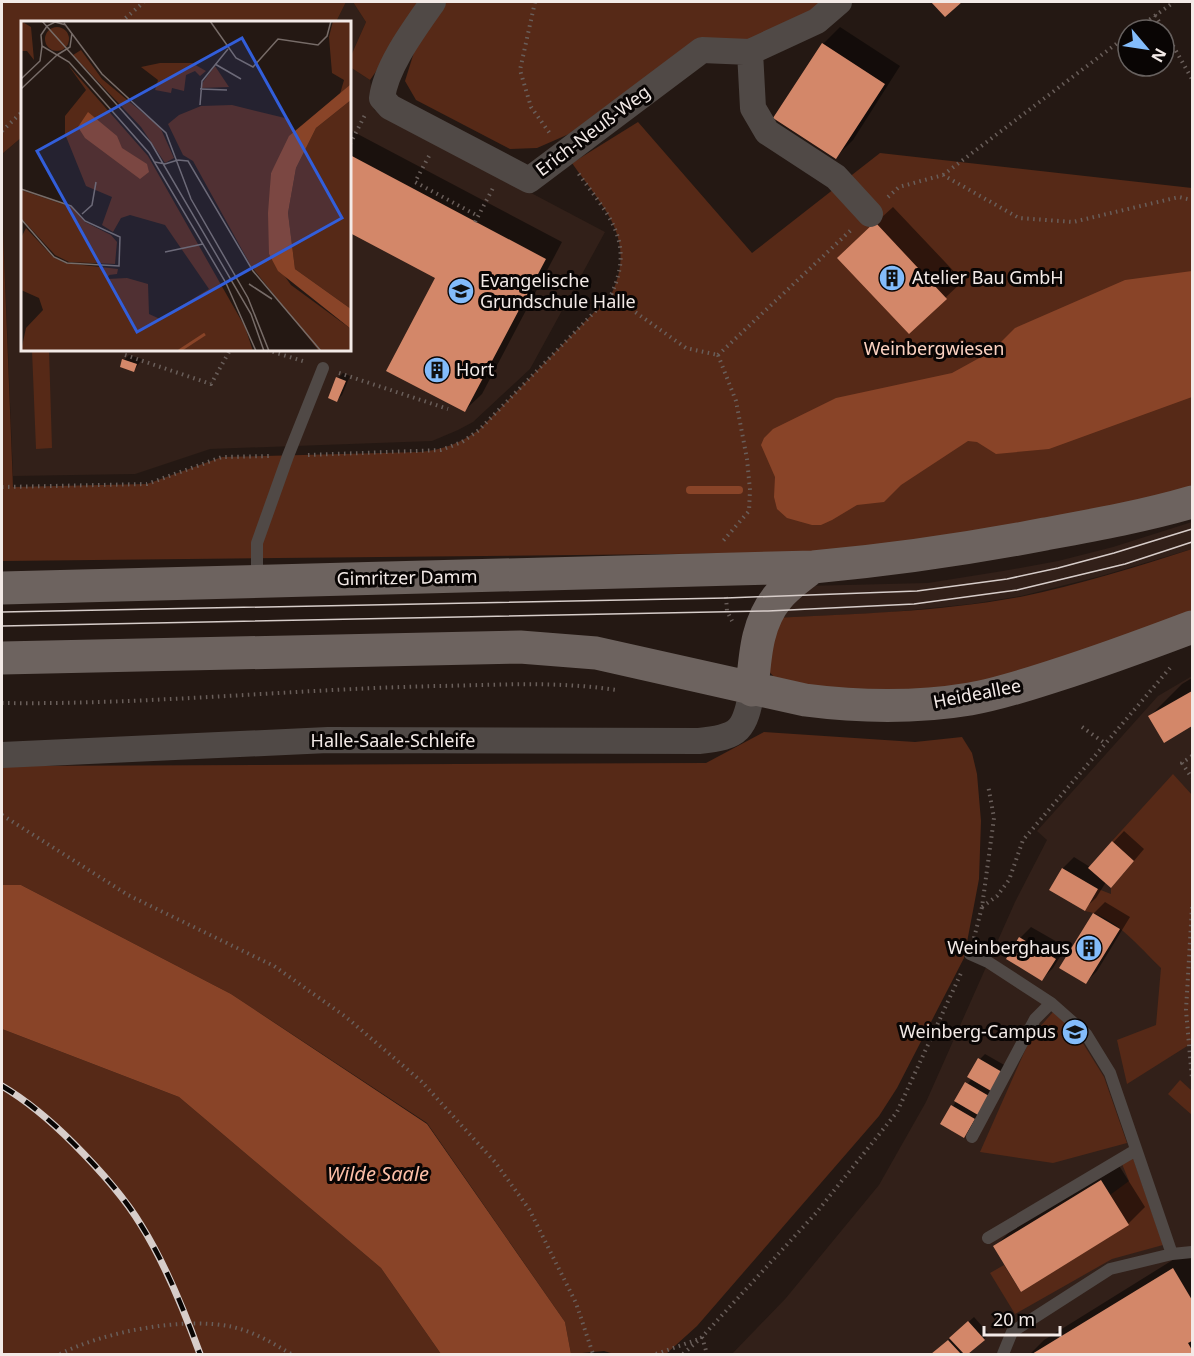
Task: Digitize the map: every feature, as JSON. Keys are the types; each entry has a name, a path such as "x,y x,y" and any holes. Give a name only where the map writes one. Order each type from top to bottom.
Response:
{"main road":[{"path":"2,658 520,647 596,653 752,690 755,654 761,627 768,612 778,597 813,567 952,551 1108,523 1192,502"},
{"name":"Gimritzer Damm","path":"2,588 813,567"},
{"name":"Heideallee","path":"752,690 841,705 924,705 969,699 999,693 1113,657 1192,627"}],"street":[{"name":"Erich-Neuß-Weg","path":"433,2 407,39 383,87 382,98 390,107 529,180 702,50 750,52 817,21 839,2"},
{"path":"750,52 753,108 767,132 836,177 870,213"},
{"name":"Halle-Saale-Schleife","path":"2,755 328,740 699,741 729,736 740,727 748,712 752,690"}],"lane":[{"path":"257,582 257,543 323,368"},
{"path":"970,954 988,962 1051,1003 1086,1034 1110,1073 1172,1254"},
{"path":"972,1137 1035,1019 1051,1003"},
{"path":"988,1238 1136,1150"},
{"path":"1003,1354 1012,1332 1110,1269 1172,1254 1192,1252"}],"path":[{"path":"122,21 144,2"},
{"path":"2,487 147,484 222,457 420,453 441,450 462,442 479,430 611,295 619,278 620,242 613,221 531,107 520,70 536,2"},
{"path":"1151,18 1174,2"},
{"path":"718,355 899,187 944,175 1116,44"},
{"path":"1176,51 1192,79"},
{"path":"2,131 21,113"},
{"path":"442,133 415,182 478,216"},
{"path":"944,175 1019,218 1073,222 1179,197 1192,200"},
{"path":"475,222 488,198"},
{"path":"611,295 686,348 718,355"},
{"path":"125,355 211,384 229,351"},
{"path":"270,351 448,409"},
{"path":"718,355 736,401 747,459 750,490"},
{"path":"726,598 727,611"},
{"path":"982,908 997,896 1009,880 1023,840 1175,662"},
{"path":"2,703 87,702 371,688 464,686 579,684 624,691"},
{"path":"1082,727 1107,744"},
{"path":"1192,756 1182,763 1192,778"},
{"path":"683,1354 702,1337 816,1213 897,1112 970,954 982,908 994,818 988,786"},
{"path":"2,815 128,895 274,966 345,1017 422,1082 495,1162 529,1209 576,1303 593,1354"},
{"path":"1192,907 1186,1010 1192,1079"},
{"path":"60,1354 95,1341 152,1326 211,1325 232,1327 255,1334 291,1354"},
{"path":"656,1354 702,1337"},
{"path":"702,1337 707,1354"}],"shaded area":[{"path":"346,2 353,2 366,22 351,56 351,21 336,21"},
{"name":"Evangelische Grundschule Halle","path":"351,68 370,80 374,110 605,232 530,369 473,422 432,441 210,449 135,474 13,476 2,154 21,138 21,351 351,351"},
{"path":"1192,522 1192,549 1101,576 1021,596 972,604 882,613 773,618 805,586 928,583 1003,571 1058,561 1113,547"},
{"name":"Weinberg-Campus","path":"1192,676 1192,1354 732,1354 786,1298 879,1185 926,1102 1015,902 1047,840 1037,831 1158,696"}],"green space":[{"path":"2,2 346,2 336,21 21,21 21,138 2,154"},
{"path":"353,2 425,2 370,80 351,68 351,56 366,22"},
{"path":"444,2 830,2 748,47 701,47 585,127 537,148 510,149 416,100 405,81 415,49"},
{"name":"Weinbergwiesen","path":"638,122 752,253 880,153 1192,188 1192,487 1105,508 857,552 2,561 2,206 13,487 147,484 222,457 436,450 465,439 479,430 611,295 621,257 619,240 605,210 572,163"},
{"path":"32,351 49,351 52,448 36,449"},
{"path":"1192,549 1192,617 1011,683 869,698 774,677 765,667 773,618 897,612 990,602 1063,587"},
{"path":"764,732 915,742 962,737 972,753 977,774 981,821 979,879 964,958 897,1088 879,1116 697,1326 666,1354 614,1354 604,1351 571,1354 565,1322 427,1123 231,994 21,885 2,885 2,766 706,763"},
{"path":"1173,774 1192,795 1192,1043 1127,1084 1117,1040 1156,1025 1161,968 1117,926 1107,919 1085,911 1098,889 1111,894 1111,888 1134,861 1112,841"},
{"path":"1053,1012 1076,1032 1104,1077 1127,1143 1053,1163 980,1152 1031,1037"},
{"path":"2,1029 179,1097 381,1268 441,1354 2,1354"},
{"path":"1180,1080 1192,1091 1192,1115 1168,1094"},
{"path":"1133,1158 1163,1245 1112,1259 1015,1314 990,1273 1004,1265 1021,1292 1128,1225 1110,1195 1129,1181 1122,1164"}],"water":[{"path":"1192,271 1192,397 1049,449 996,454 977,442 968,441 901,485 884,502 857,505 821,525 812,525 787,518 777,509 774,497 775,477 761,445 773,429 836,398 952,373 992,351 1015,328 1125,280"},
{"name":"Wilde Saale","path":"2,885 21,885 231,994 427,1124 565,1322 571,1354 441,1354 381,1268 179,1097 2,1029"}],"building":[{"path":"931,2 962,2 945,17"},
{"path":"822,43 885,84 836,159 773,118"},
{"path":"351,156 546,259 465,412 386,371 435,278 351,234"},
{"name":"Atelier Bau GmbH","path":"875,222 947,299 909,334 837,258"},
{"path":"122,359 137,364 134,372 120,367"},
{"path":"336,377 346,381 337,402 328,398"},
{"path":"1192,691 1192,726 1164,743 1148,716"},
{"path":"1112,841 1134,861 1111,888 1088,868"},
{"path":"1062,868 1098,889 1085,911 1049,890"},
{"name":"Weinberghaus","path":"1093,913 1120,929 1086,984 1059,968"},
{"path":"1019,937 1056,959 1042,981 1006,959"},
{"path":"978,1058 1002,1072 991,1091 967,1077"},
{"path":"965,1082 989,1096 978,1115 954,1101"},
{"path":"951,1105 975,1119 964,1138 940,1124"},
{"path":"1101,1180 1129,1225 1021,1292 993,1246"},
{"path":"1173,1268 1192,1300 1192,1341 1188,1343 1192,1354 1032,1354"},
{"path":"968,1321 985,1340 968,1354 964,1354 949,1338"},
{"path":"948,1340 961,1354 931,1354"}],"waterway":[{"path":"690,490 739,490"}],"tram line":[{"path":"2,612 726,598 917,591 1007,579 1058,568 1192,529"},
{"path":"2,626 768,611 914,604 1017,590 1125,564 1192,542"}],"railway":[{"path":"2,1086 31,1105 65,1135 101,1172 126,1203 150,1240 166,1272 200,1354"}],"place":[{"name":"Atelier Bau GmbH","path":"892,278"},
{"name":"Evangelische Grundschule Halle","path":"461,291"},
{"name":"Hort","path":"437,370"},
{"name":"Weinberghaus","path":"1089,948"},
{"name":"Weinberg-Campus","path":"1075,1032"}]}
